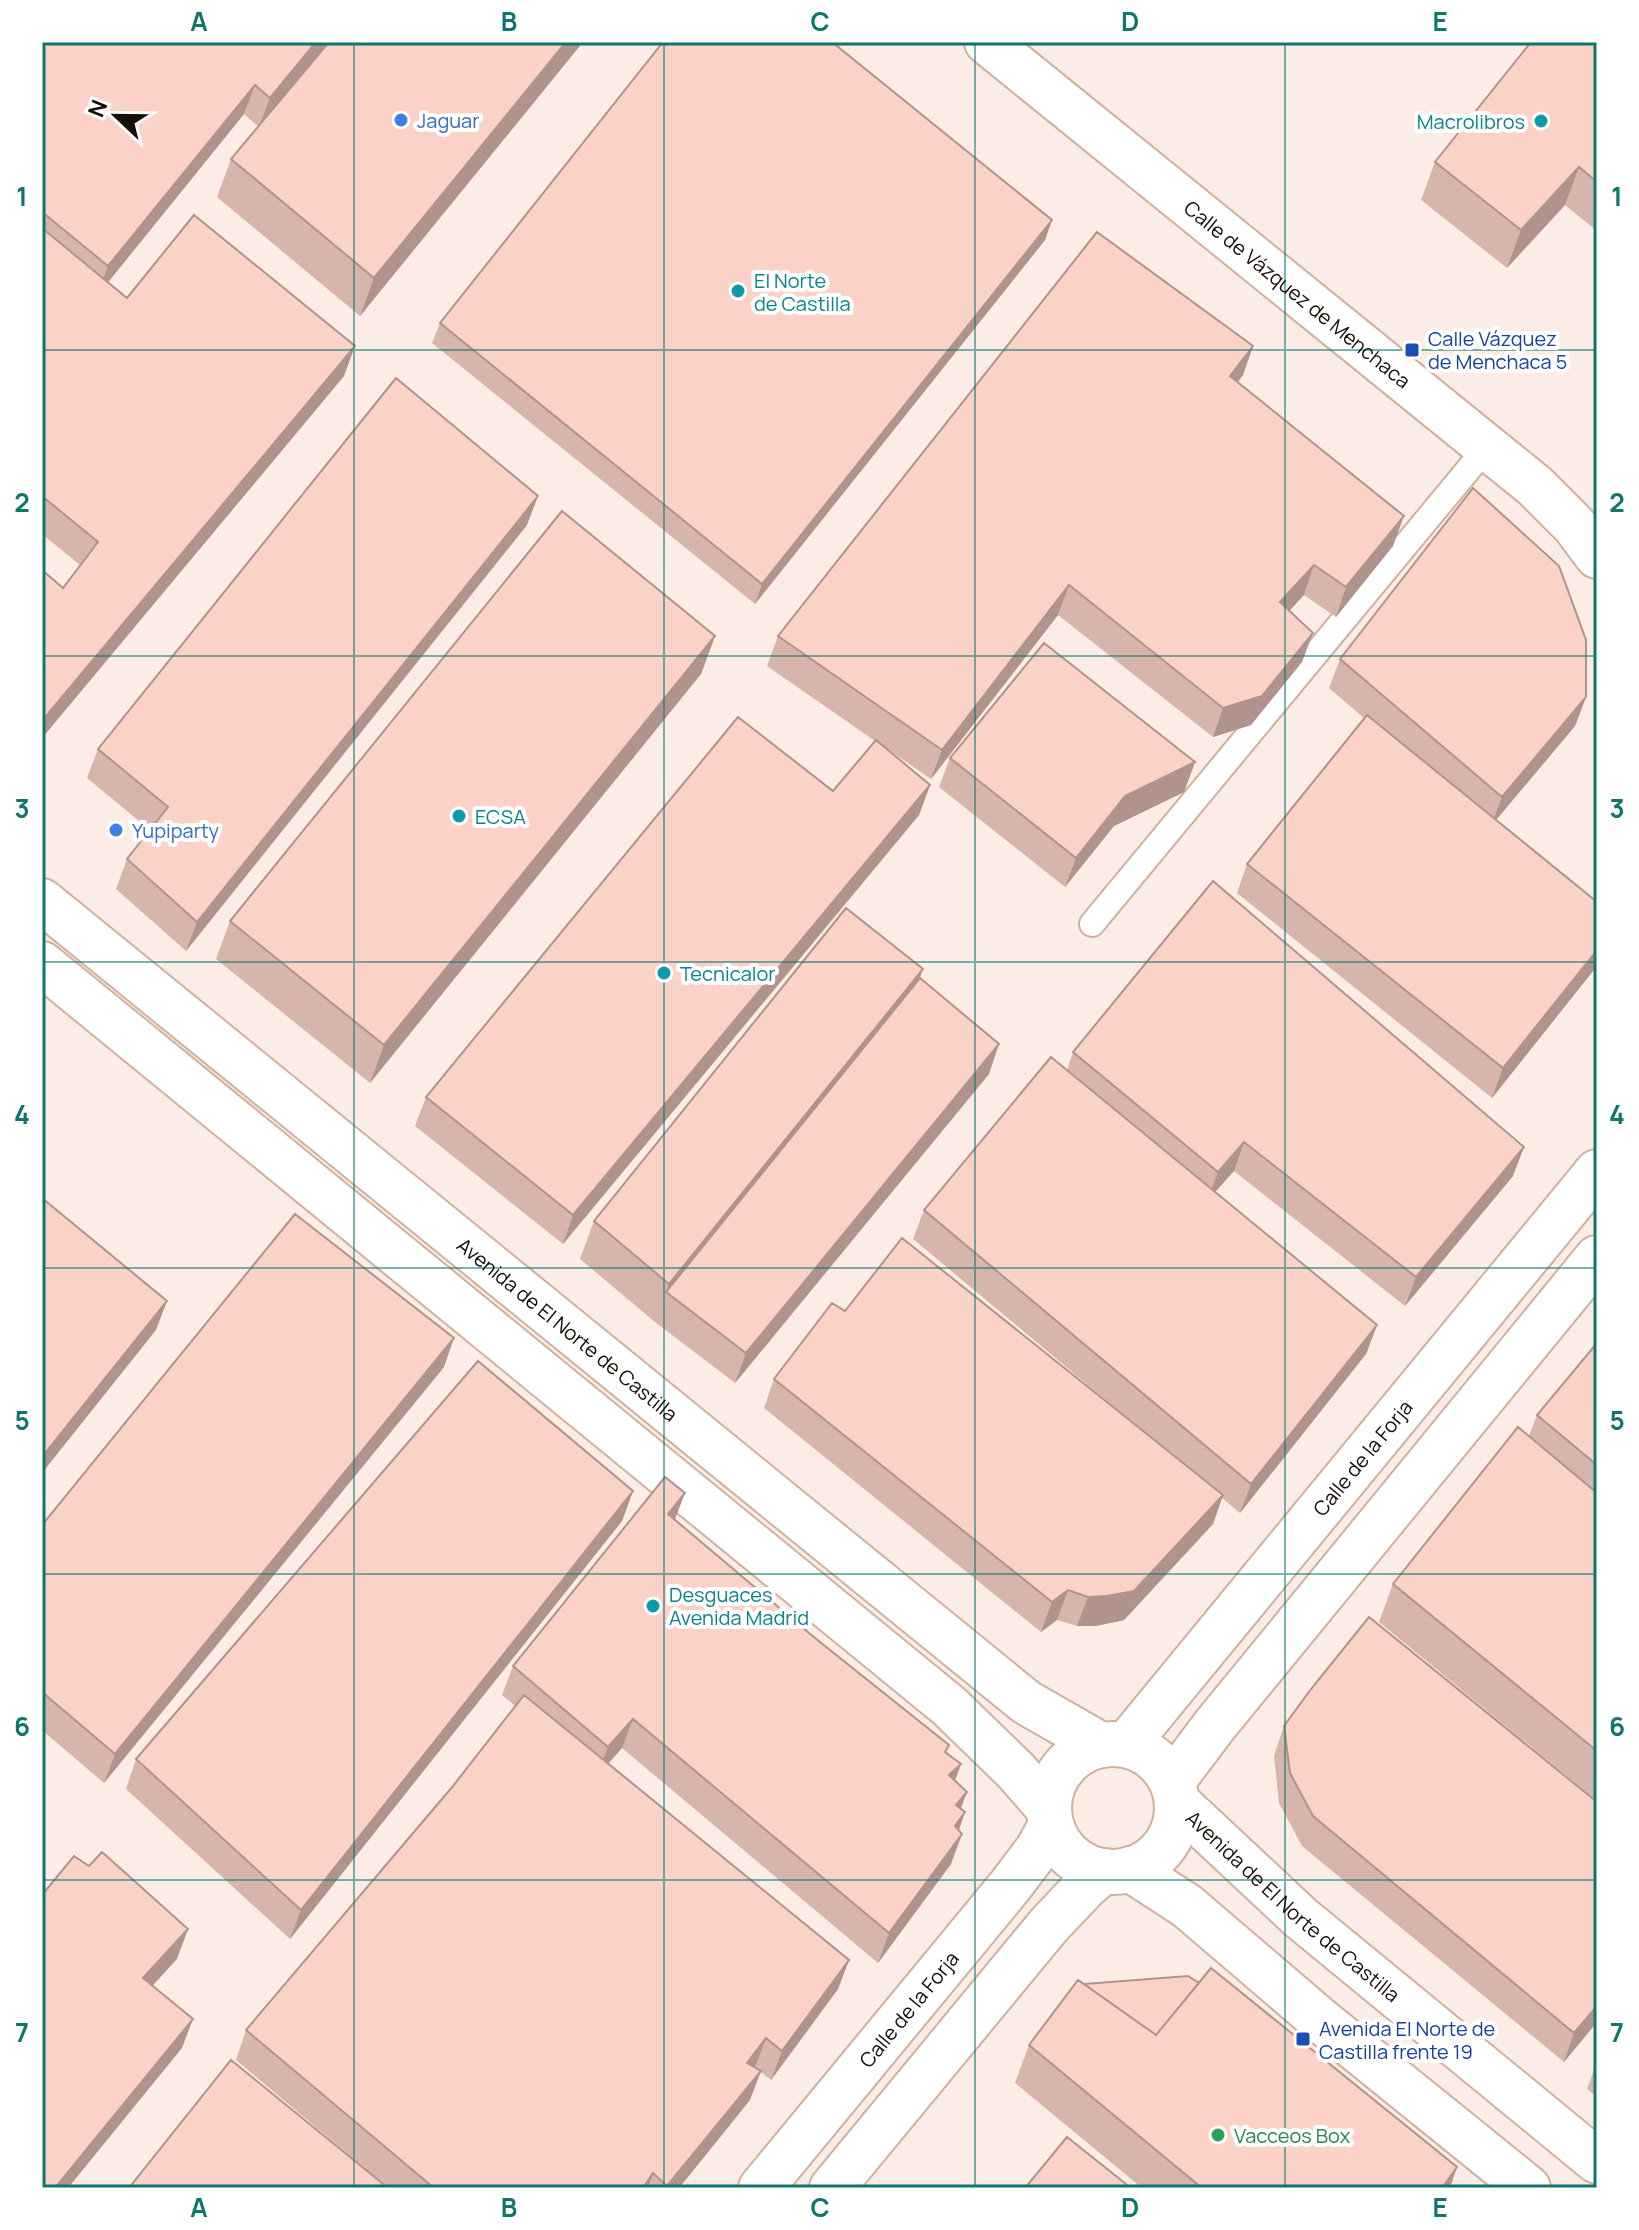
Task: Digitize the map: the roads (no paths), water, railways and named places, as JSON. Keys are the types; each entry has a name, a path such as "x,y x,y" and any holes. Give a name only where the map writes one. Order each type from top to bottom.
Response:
{"street":[{"name":"Calle de Vázquez de Menchaca","path":"987,42 1535,486 1574,525 1597,556"},
{"name":"Avenida de El Norte de Castilla","path":"42,901 1026,1702 1114,1745 1145,1752 1161,1765 1174,1792 1301,1918 1597,2161"},
{"path":"42,964 949,1706 1016,1771 1050,1817 1060,1845 1075,1860 1096,1870 1117,1870 1187,1906 1319,2019 1528,2188"},
{"name":"Calle de la Forja","path":"1114,1745 1597,1172"},
{"path":"1174,1792 1215,1725 1597,1258"},
{"path":"1050,1817 1054,1781 1067,1763 1085,1750 1114,1745"},
{"name":"Avenida de El Norte de Castilla","path":"1117,1870 1137,1868 1155,1857 1168,1841 1176,1822 1174,1792"},
{"name":"Calle de la Forja","path":"761,2188 1010,1886 1038,1849 1050,1817"},
{"path":"832,2188 1049,1925 1085,1887 1117,1870"}],"lane":[{"path":"1092,924 1205,776 1487,447"}],"place":[{"name":"Jaguar","path":"401,120"},
{"name":"Macrolibros","path":"1541,121"},
{"name":"El Norte de Castilla","path":"738,291"},
{"name":"Calle Vázquez de Menchaca 5","path":"1412,350"},
{"name":"ECSA","path":"459,816"},
{"name":"Yupiparty","path":"116,830"},
{"name":"Tecnicalor","path":"664,973"},
{"name":"Desguaces Avenida Madrid","path":"653,1606"},
{"name":"Avenida El Norte de Castilla frente 19","path":"1303,2039"},
{"name":"Vacceos Box","path":"1218,2135"}]}
